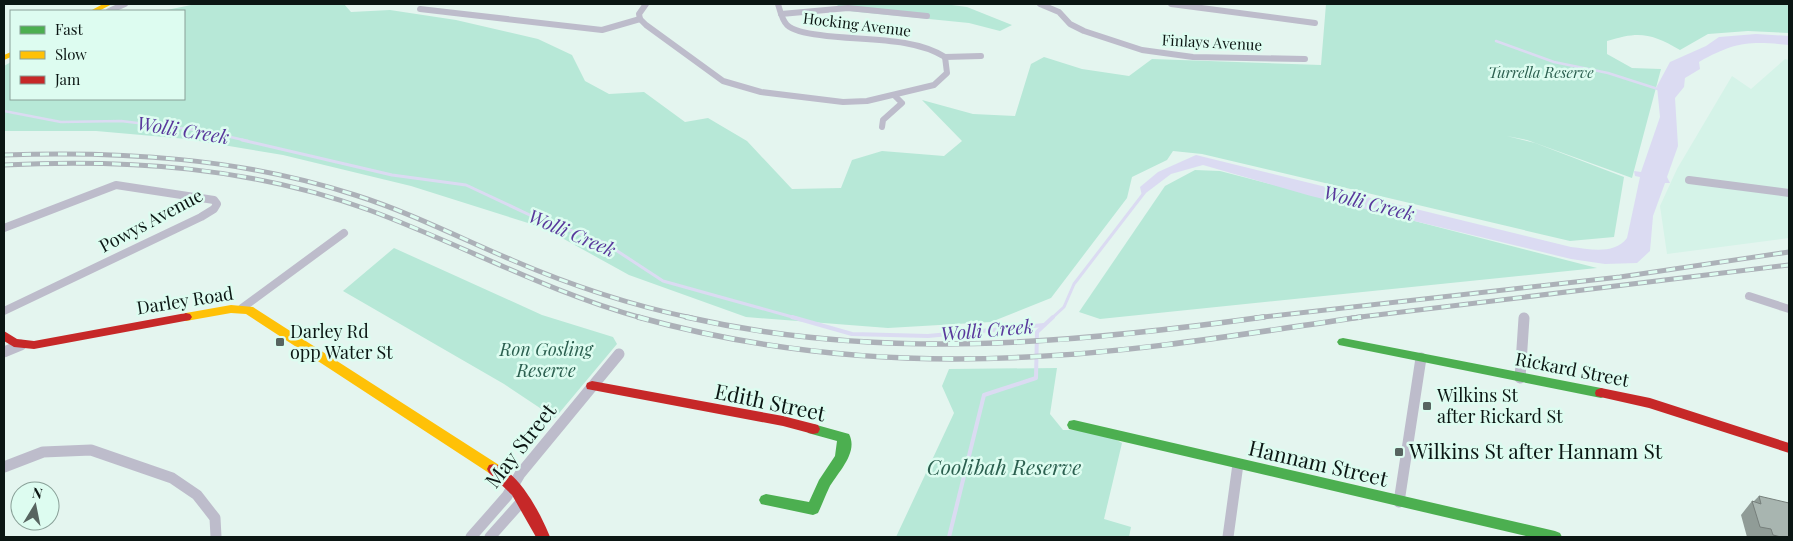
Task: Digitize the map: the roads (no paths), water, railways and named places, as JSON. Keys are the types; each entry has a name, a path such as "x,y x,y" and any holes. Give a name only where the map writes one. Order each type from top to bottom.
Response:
{"street":[{"path":"96,10 108,4"},
{"path":"111,10 125,4"},
{"path":"428,4 420,9 602,30 640,19"},
{"path":"640,19 640,11 646,4"},
{"name":"Hocking Avenue","path":"778,4 781,14 789,27 795,30 820,35 917,45 931,48 945,57"},
{"name":"Finlays Avenue","path":"1040,4 1059,12 1070,24 1084,31 1142,50 1193,57 1305,60"},
{"path":"1171,4 1315,23"},
{"path":"781,14 848,8 927,16"},
{"path":"640,19 712,74 740,87 761,92 843,102 868,101 896,96 940,82 947,73 945,57 981,56"},
{"path":"882,127 883,120 902,103 896,96"},
{"path":"1689,180 1789,193"},
{"name":"Powys Avenue","path":"4,228 116,185 186,194 214,200 217,204 214,209 202,217 4,311"},
{"path":"242,308 344,233"},
{"path":"1749,296 1789,309"},
{"name":"Darley Road","path":"4,352 21,345 49,343 242,308 249,310 484,461 514,485 542,537"},
{"path":"1520,378 1524,318"},
{"name":"Darley Road","path":"5,338 21,345"},
{"name":"Rickard Street","path":"1343,342 1650,403 1789,448"},
{"name":"May Street","path":"471,537 619,354"},
{"path":"1399,502 1421,358"},
{"name":"Edith Street","path":"592,386 783,421 844,438 842,457 824,484 813,509 766,500"},
{"name":"Hannam Street","path":"1074,425 1540,536 1555,537"},
{"path":"4,467 43,452 91,450 172,478 197,495 215,518 216,537"},
{"path":"1228,537 1238,464"},
{"name":"May Street","path":"490,537 523,500"}],"water":[{"path":"1756,34 1789,36 1789,45 1752,43 1722,50 1699,62 1700,69 1685,78 1684,87 1675,98 1678,146 1667,177 1670,183 1665,183 1653,216 1650,251 1637,263 1605,264 1571,259 1311,196 1203,165 1171,174 1142,196 1140,187 1158,172 1196,155 1571,247 1594,250 1609,249 1622,243 1627,238 1640,177 1635,176 1634,171 1641,172 1660,117 1657,86 1670,62 1706,46 1719,37"}],"waterway":[{"path":"1496,41 1554,62 1608,73 1661,90"},
{"name":"Wolli Creek","path":"4,111 61,122 121,121 204,131 248,141"},
{"name":"Wolli Creek","path":"242,140 392,175 466,185 534,217 605,243 663,281 796,318"},
{"name":"Wolli Creek","path":"1052,318 1064,307 1074,284 1144,193"},
{"name":"Wolli Creek","path":"792,317 852,334 928,336 1044,325"},
{"path":"949,537 984,395 1036,378 1037,332 1053,317"}],"railway":[{"path":"4,155 93,154 137,156 225,165 312,182 395,209 512,260 578,286 623,301 692,318"},
{"path":"4,165 50,163 143,165 234,175 280,184 325,195 369,210 572,295 642,318"},
{"path":"1255,318 1620,277 1789,252"},
{"path":"1352,318 1789,265"},
{"path":"638,317 642,318"},
{"path":"686,317 759,331 831,339 975,344 1118,335 1264,317"},
{"path":"642,318 734,339 831,353 880,357 978,359 1111,351 1361,317"}],"place":[{"name":"Darley Rd opp Water St","path":"280,342"},
{"name":"Wilkins St after Rickard St","path":"1427,406"},
{"name":"Wilkins St after Hannam St","path":"1399,452"}],"park label":[{"name":"Turrella Reserve","path":"1541,73"},
{"name":"Ron Gosling Reserve","path":"546,360"},
{"name":"Coolibah Reserve","path":"1004,468"}]}
